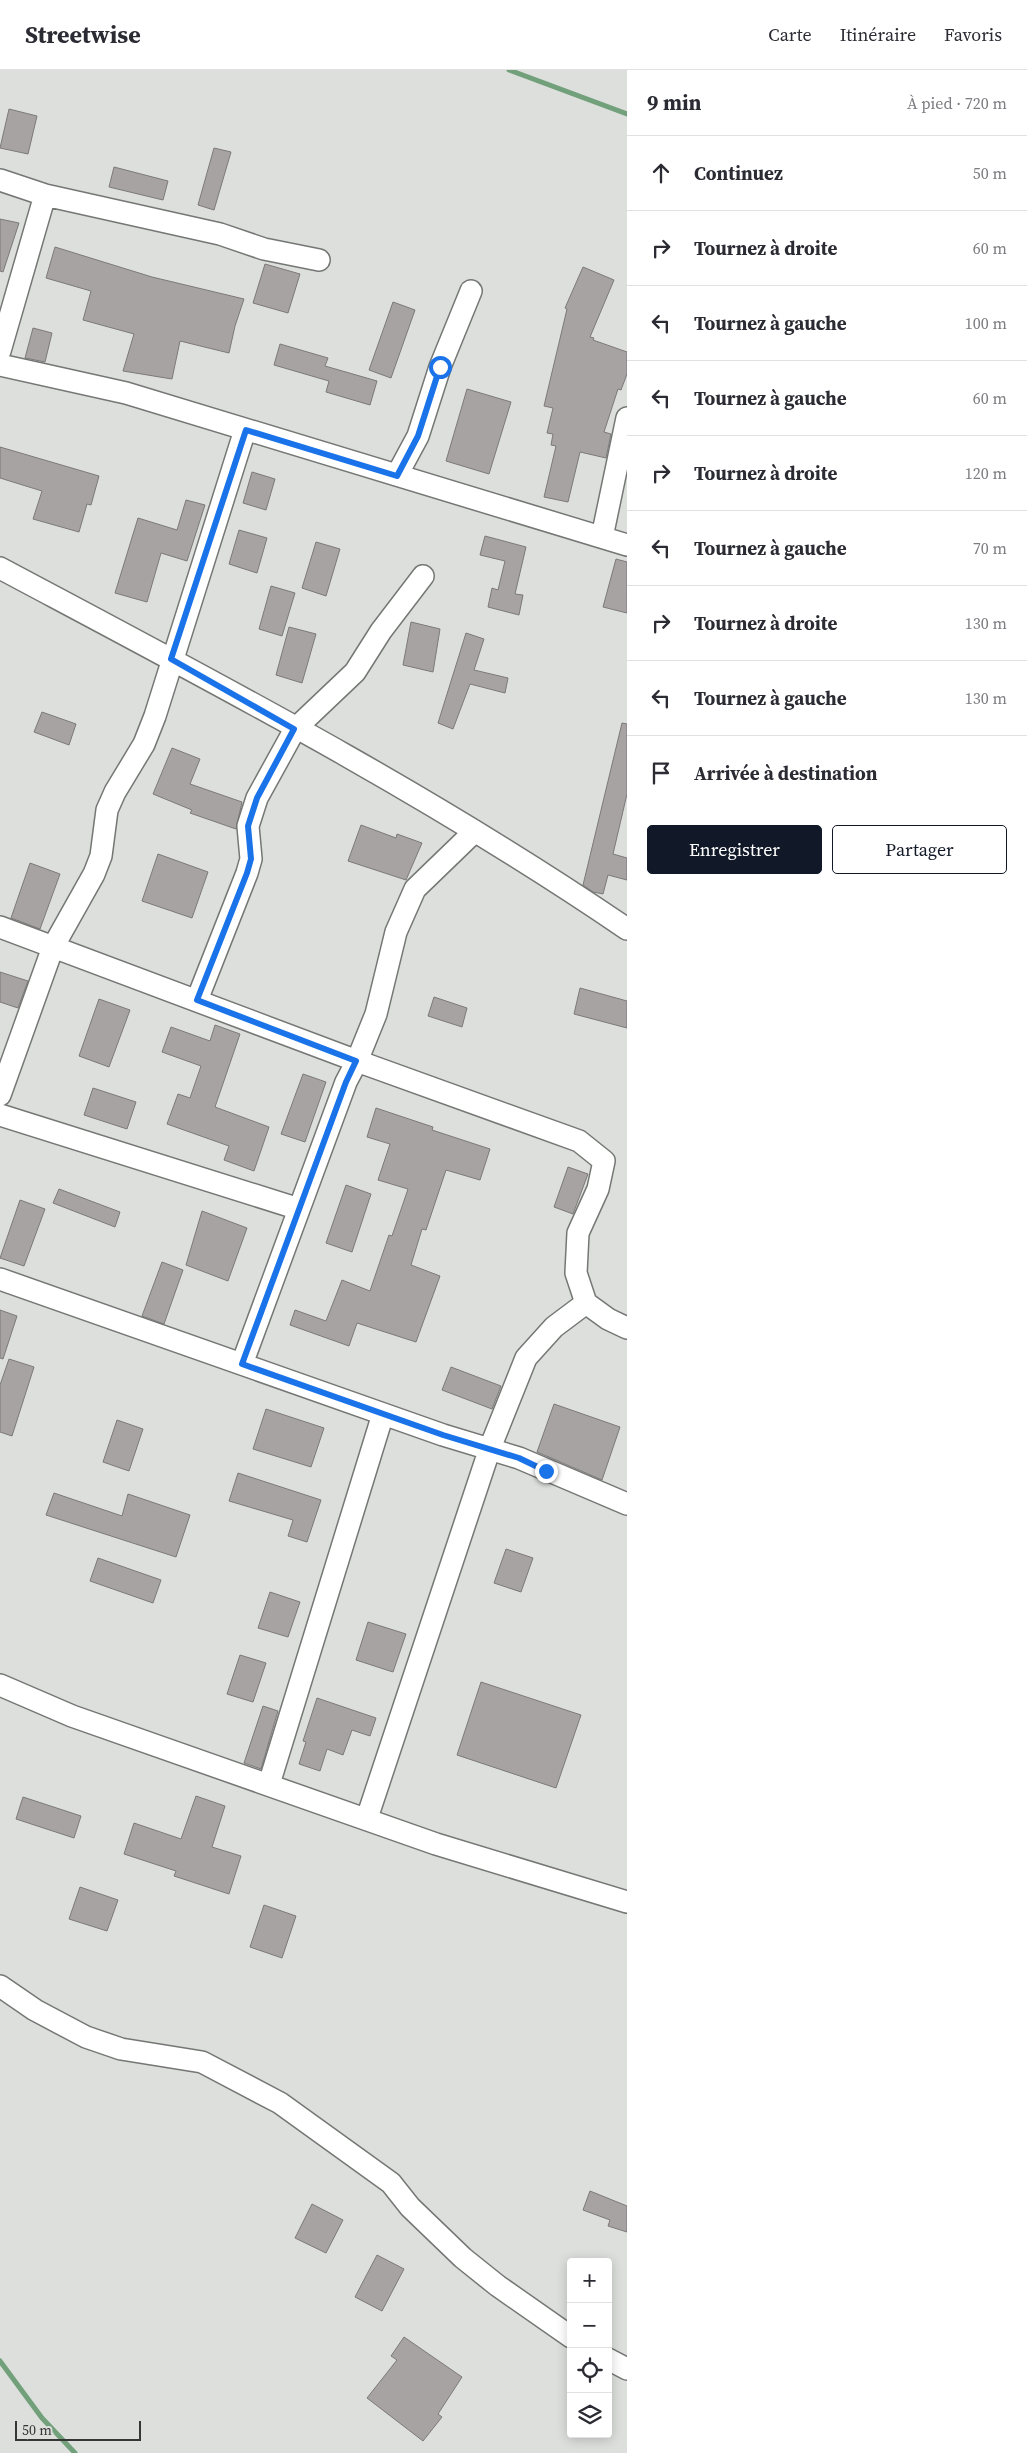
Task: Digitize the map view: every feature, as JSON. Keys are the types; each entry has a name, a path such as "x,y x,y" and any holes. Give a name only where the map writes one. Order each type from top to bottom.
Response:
{"street":[{"path":"0,180 45,194 220,234 264,248 319,260"},
{"path":"0,351 45,194"},
{"path":"397,476 418,436 440,367 471,290"},
{"path":"0,365 126,393 627,545"},
{"path":"602,537 627,418"},
{"path":"0,1095 53,947 94,874 101,856 107,810 115,792 144,744 155,716 171,659 246,430"},
{"path":"0,568 171,659 474,832 557,881 627,929"},
{"path":"197,1000 247,873 251,859 248,826 257,798 294,729 355,672 381,631 423,576"},
{"path":"242,1364 346,1082 376,1014 396,932 415,889 474,832"},
{"path":"0,927 356,1061 579,1141 604,1161 598,1189 578,1233 576,1272 586,1303 608,1319 627,1328"},
{"path":"0,1115 299,1209"},
{"path":"0,1279 443,1435 490,1448 627,1504"},
{"path":"366,1818 490,1448 526,1358 554,1327 586,1303"},
{"path":"269,1784 383,1414"},
{"path":"0,1685 72,1716 436,1844 627,1902"},
{"path":"0,1986 35,2010 86,2037 121,2049 202,2062 280,2103 391,2183 410,2207 463,2258 498,2286 567,2334"},
{"path":"612,2361 627,2369"}],"building":[{"path":"9,109 37,116 28,154 0,148"},
{"path":"214,148 231,152 214,210 198,205"},
{"path":"114,167 168,181 163,200 109,187"},
{"path":"0,219 19,223 3,272 0,271"},
{"path":"55,247 152,277 244,299 229,353 180,341 172,379 123,371 134,334 83,320 91,291 46,278"},
{"path":"265,264 300,274 288,313 253,303"},
{"path":"583,267 614,280 590,337 594,338 593,340 627,352 627,374 621,390 618,389 604,432 611,434 606,458 580,452 568,502 544,497 556,446 551,445 553,434 547,433 553,408 544,406 567,309 565,308"},
{"path":"393,302 415,310 391,378 369,370"},
{"path":"33,328 52,333 45,362 25,358"},
{"path":"280,344 328,358 325,366 377,381 370,405 326,392 329,381 274,365"},
{"path":"467,389 511,402 489,474 446,461"},
{"path":"0,447 99,476 91,505 87,504 79,532 33,519 42,491 0,478"},
{"path":"252,472 275,479 266,510 243,503"},
{"path":"186,500 205,505 187,561 161,553 147,602 115,593 138,518 177,530"},
{"path":"239,530 267,538 257,573 229,564"},
{"path":"485,536 526,547 515,594 523,595 519,615 488,607 492,588 498,590 505,561 480,555"},
{"path":"316,542 340,549 326,596 302,588"},
{"path":"616,559 627,562 627,613 603,607"},
{"path":"271,586 295,593 282,636 259,629"},
{"path":"411,622 440,629 433,672 403,665"},
{"path":"289,627 316,634 302,683 276,675"},
{"path":"466,633 484,639 474,670 508,678 505,693 470,684 453,729 438,723"},
{"path":"42,712 76,724 69,745 34,732"},
{"path":"622,723 627,724 627,794 613,854 627,858 627,880 608,875 603,894 593,892 583,885"},
{"path":"172,748 200,759 190,784 242,802 236,829 190,813 192,810 153,794"},
{"path":"361,825 396,838 397,834 422,843 406,880 348,861"},
{"path":"158,854 208,872 192,918 142,901"},
{"path":"30,863 60,874 40,929 11,918"},
{"path":"0,972 28,981 18,1008 0,1002"},
{"path":"580,988 627,1001 627,1028 574,1014"},
{"path":"434,997 467,1008 462,1027 428,1016"},
{"path":"99,999 130,1010 109,1067 79,1056"},
{"path":"215,1025 240,1034 215,1107 269,1127 254,1171 224,1160 229,1146 167,1124 178,1094 190,1098 201,1066 162,1052 171,1027 210,1041"},
{"path":"303,1074 326,1082 305,1142 281,1134"},
{"path":"93,1088 136,1102 127,1129 84,1115"},
{"path":"376,1108 433,1127 432,1130 490,1149 480,1180 446,1170 426,1230 422,1229 411,1265 440,1276 416,1342 357,1323 349,1346 290,1325 295,1310 326,1321 342,1280 370,1291 389,1235 392,1236 408,1189 378,1180 390,1144 367,1137"},
{"path":"568,1167 588,1174 573,1214 554,1207"},
{"path":"346,1185 371,1194 352,1252 326,1243"},
{"path":"59,1189 120,1212 115,1227 53,1203"},
{"path":"20,1200 45,1209 24,1266 0,1258"},
{"path":"202,1211 247,1228 228,1281 186,1265"},
{"path":"162,1262 183,1270 164,1324 142,1316"},
{"path":"0,1310 17,1316 3,1359 0,1358"},
{"path":"9,1359 34,1367 12,1436 0,1432 0,1385"},
{"path":"451,1367 501,1386 492,1409 442,1390"},
{"path":"554,1404 620,1427 602,1480 537,1452"},
{"path":"266,1409 324,1428 311,1467 253,1449"},
{"path":"117,1420 143,1429 129,1471 103,1462"},
{"path":"238,1473 321,1500 307,1542 288,1536 293,1520 229,1501"},
{"path":"54,1493 122,1516 128,1494 190,1515 176,1557 46,1515"},
{"path":"506,1549 533,1558 521,1592 494,1583"},
{"path":"98,1558 161,1580 153,1603 90,1581"},
{"path":"270,1592 300,1602 288,1637 258,1628"},
{"path":"368,1622 406,1634 393,1672 356,1660"},
{"path":"240,1655 266,1663 253,1702 227,1694"},
{"path":"481,1682 581,1715 556,1788 457,1755"},
{"path":"317,1698 376,1718 370,1736 352,1730 343,1755 327,1749 320,1771 299,1764 306,1742 303,1741"},
{"path":"263,1706 278,1711 261,1769 244,1763"},
{"path":"196,1796 225,1806 212,1847 241,1856 229,1894 174,1876 176,1871 124,1854 134,1823 181,1839"},
{"path":"23,1797 81,1816 74,1838 16,1819"},
{"path":"80,1887 118,1900 107,1931 69,1919"},
{"path":"264,1905 296,1916 282,1958 250,1947"},
{"path":"590,2191 627,2206 627,2232 608,2226 610,2220 583,2210"},
{"path":"312,2204 343,2220 326,2253 295,2238"},
{"path":"377,2255 404,2269 382,2311 355,2297"},
{"path":"404,2337 462,2377 438,2414 442,2417 423,2441 367,2398 397,2360 391,2356"}],"waterway":[{"path":"509,70 627,114"},
{"path":"0,2361 42,2418 75,2453"}],"route":[{"path":"440,367 418,436 397,476 246,430 171,659 294,729 257,798 248,826 251,859 247,873 197,1000 356,1061 346,1082 242,1364 443,1435 519,1458 546,1471"}]}
